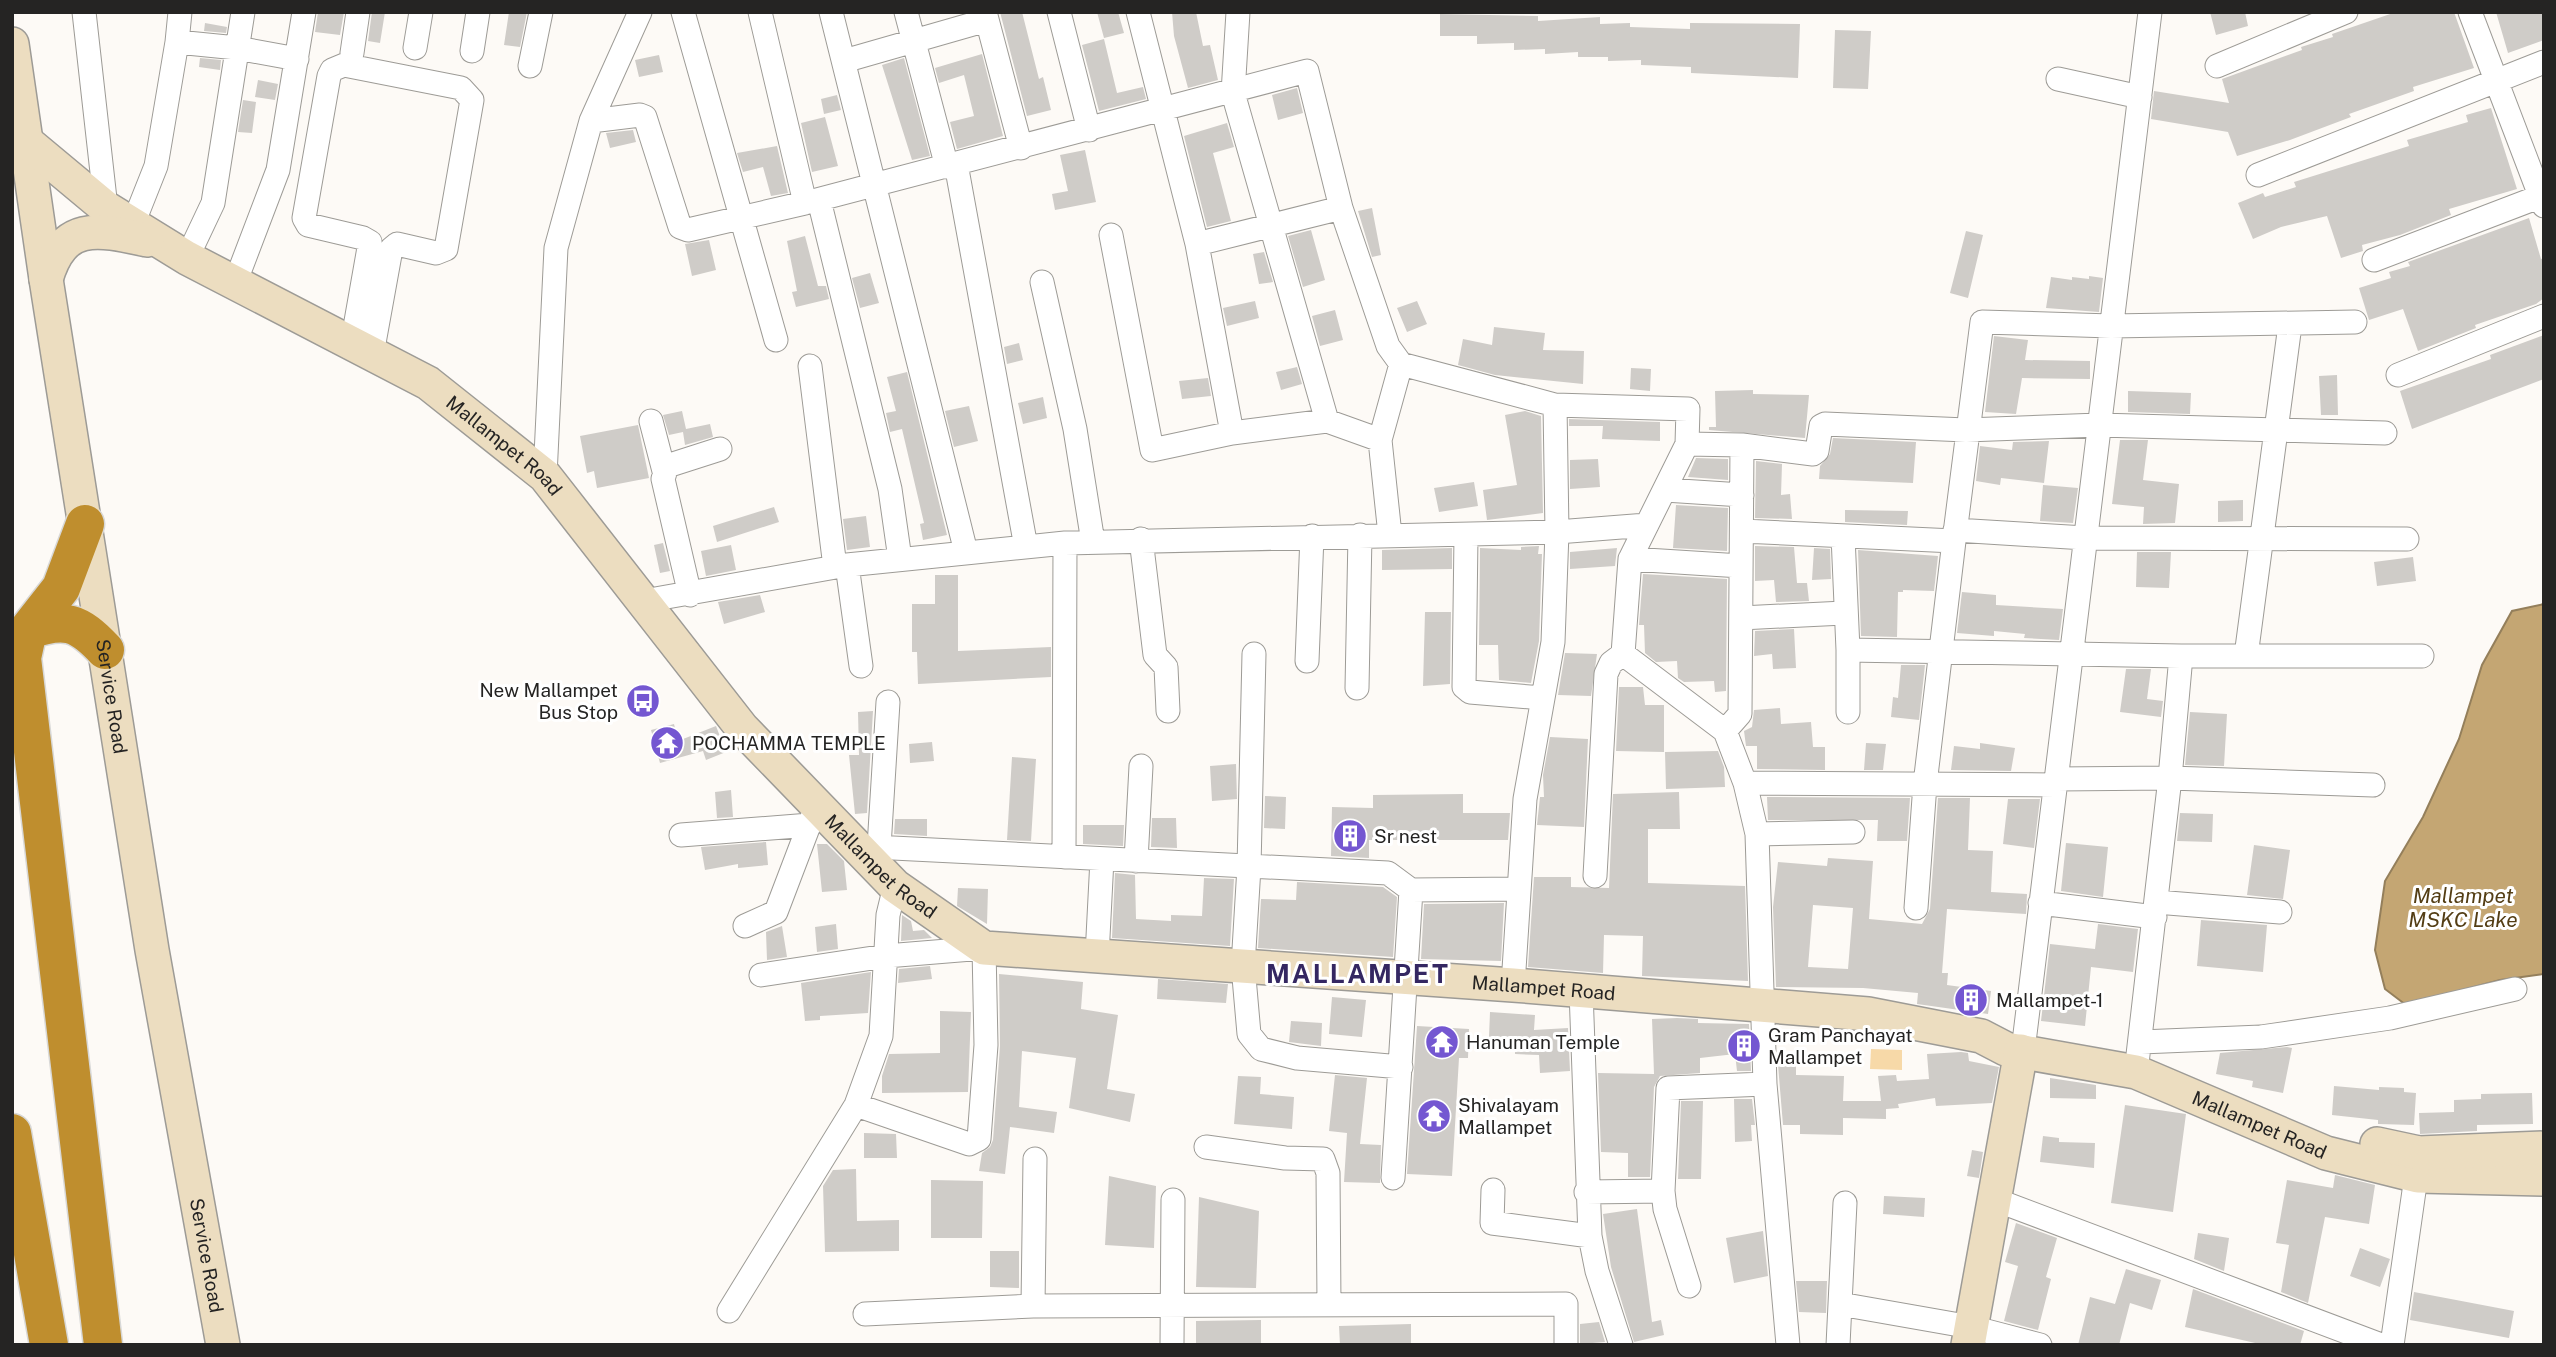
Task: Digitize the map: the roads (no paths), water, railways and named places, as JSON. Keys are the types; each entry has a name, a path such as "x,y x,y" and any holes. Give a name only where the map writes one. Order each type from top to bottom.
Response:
{"highway":[{"path":"85,524 61,588 28,629 22,658 103,1345"},
{"path":"28,629 51,622 68,622 87,630 105,650"},
{"path":"12,1133 49,1345"}],"main road":[{"name":"Service Road","path":"12,44 46,279 152,950 223,1345"},
{"name":"Mallampet Road","path":"28,143 120,216 175,251 428,383 545,476 813,816 866,846 895,886 984,948 1513,985 1868,1014 1981,1036 2009,1031 2023,1043 2139,1056 2270,1111 2418,1165 2544,1179"},
{"path":"46,279 59,249 81,232 118,233 175,251"},
{"path":"1970,1336 2023,1043"},
{"name":"Mallampet Road","path":"2418,1165 2544,1148"}],"street":[{"path":"84,12 120,216"},
{"path":"120,216 156,166 180,12"},
{"path":"175,251 213,203 243,12"},
{"path":"235,283 278,170 304,12"},
{"path":"352,53 358,12"},
{"path":"415,48 421,12"},
{"path":"472,51 478,12"},
{"path":"530,66 541,12"},
{"path":"545,476 556,248 591,121 640,12"},
{"path":"683,12 776,340"},
{"path":"760,12 890,489 900,559"},
{"path":"831,12 966,552"},
{"path":"906,12 952,166 1026,547"},
{"path":"1059,12 1089,130"},
{"path":"1138,12 1197,244 1231,433"},
{"path":"1238,12 1233,93 1327,421"},
{"path":"2023,1043 2150,12"},
{"path":"2217,66 2346,12"},
{"path":"2374,260 2542,199 2470,12"},
{"path":"844,61 986,16 1021,148"},
{"path":"177,42 237,48 297,59"},
{"path":"2258,175 2544,62"},
{"path":"344,65 461,88 472,100 446,249 436,253 397,244 391,249 362,349 370,242 308,225 304,218 329,76 332,70 344,65"},
{"path":"591,121 640,115 645,117 683,230 812,202 1233,93 1307,71 1340,208 1388,346 1401,363 1555,405 1688,409 1687,444 1630,559 1623,654 1611,663 1606,674 1595,876"},
{"path":"2058,79 2140,96"},
{"path":"1197,244 1340,208"},
{"path":"1111,235 1152,450 1231,433 1327,421 1380,440"},
{"path":"1042,282 1075,429 1093,542"},
{"path":"2398,375 2544,316"},
{"path":"1916,908 1926,784 1966,430 1983,322 2111,326 2356,323"},
{"path":"2246,656 2290,325"},
{"path":"1390,535 1380,440 1401,363"},
{"path":"810,366 841,566 861,666"},
{"path":"1513,985 1525,799 1553,642 1557,532 1555,405"},
{"path":"651,421 690,596"},
{"path":"1687,444 1742,445 1812,454 1817,451 1821,426 1825,424 1966,430 2099,425 2385,433"},
{"path":"1725,731 1740,714 1742,445"},
{"path":"664,471 667,466 720,449"},
{"path":"1665,490 1742,495"},
{"path":"644,601 690,596 841,566 1066,543 1360,535 1466,536 1647,525"},
{"path":"1742,531 1843,536 2262,536 2407,539"},
{"path":"1357,688 1360,535"},
{"path":"1307,661 1312,536"},
{"path":"1466,536 1464,687 1470,692 1543,698"},
{"path":"1843,536 1849,712"},
{"path":"1141,539 1155,655 1166,667 1168,711"},
{"path":"1064,857 1066,543"},
{"path":"1630,559 1741,566"},
{"path":"1741,618 1844,613"},
{"path":"1848,650 2182,656 2422,656"},
{"path":"1254,654 1249,867 1243,966 1249,1034 1261,1048 1297,1058 1401,1067"},
{"path":"1623,654 1725,731 1745,783 1757,834 1765,1084 1788,1345"},
{"path":"2182,656 2139,1056 2390,1018 2515,989"},
{"path":"888,702 866,846 1388,873 1411,890 1519,889"},
{"path":"1136,861 1141,766"},
{"path":"1745,783 1926,784 2170,778 2373,785"},
{"path":"681,835 813,816 776,912 745,926"},
{"path":"1757,834 1853,832"},
{"path":"1097,956 1102,859"},
{"path":"729,1311 856,1105 881,1036 888,915 895,886"},
{"path":"1393,1178 1411,890"},
{"path":"2040,903 2280,912"},
{"path":"761,975 886,956 984,948 986,1045 979,1139 969,1144 856,1105"},
{"path":"1581,991 1586,1192 1590,1236 1597,1271 1621,1345"},
{"path":"1689,1286 1662,1191 1668,1088 1765,1084"},
{"path":"1206,1147 1285,1158 1324,1159 1328,1173 1329,1305"},
{"path":"1033,1306 1035,1159"},
{"path":"2392,1345 2418,1165"},
{"path":"1493,1190 1492,1223 1590,1236"},
{"path":"1586,1192 1662,1191"},
{"path":"1172,1345 1174,1200"},
{"path":"1996,1200 2381,1345"},
{"path":"1838,1345 1845,1203"},
{"path":"865,1314 1033,1306 1173,1304 1566,1304 1566,1345"},
{"path":"1840,1304 1970,1336 2040,1345"}],"water":[{"name":"Mallampet MSKC Lake","path":"2544,604 2544,974 2500,980 2406,1005 2385,989 2375,950 2385,881 2423,817 2459,739 2482,665 2512,611"}],"place":[{"name":"New Mallampet Bus Stop","path":"643,701"},
{"name":"POCHAMMA TEMPLE","path":"667,743"},
{"name":"Sr nest","path":"1350,836"},
{"name":"Mallampet-1","path":"1971,1000"},
{"name":"Hanuman Temple","path":"1442,1042"},
{"name":"Gram Panchayat Mallampet","path":"1744,1046"},
{"name":"Shivalayam Mallampet","path":"1434,1116"}],"district":[{"name":"MALLAMPET","path":"1358,973"}]}
